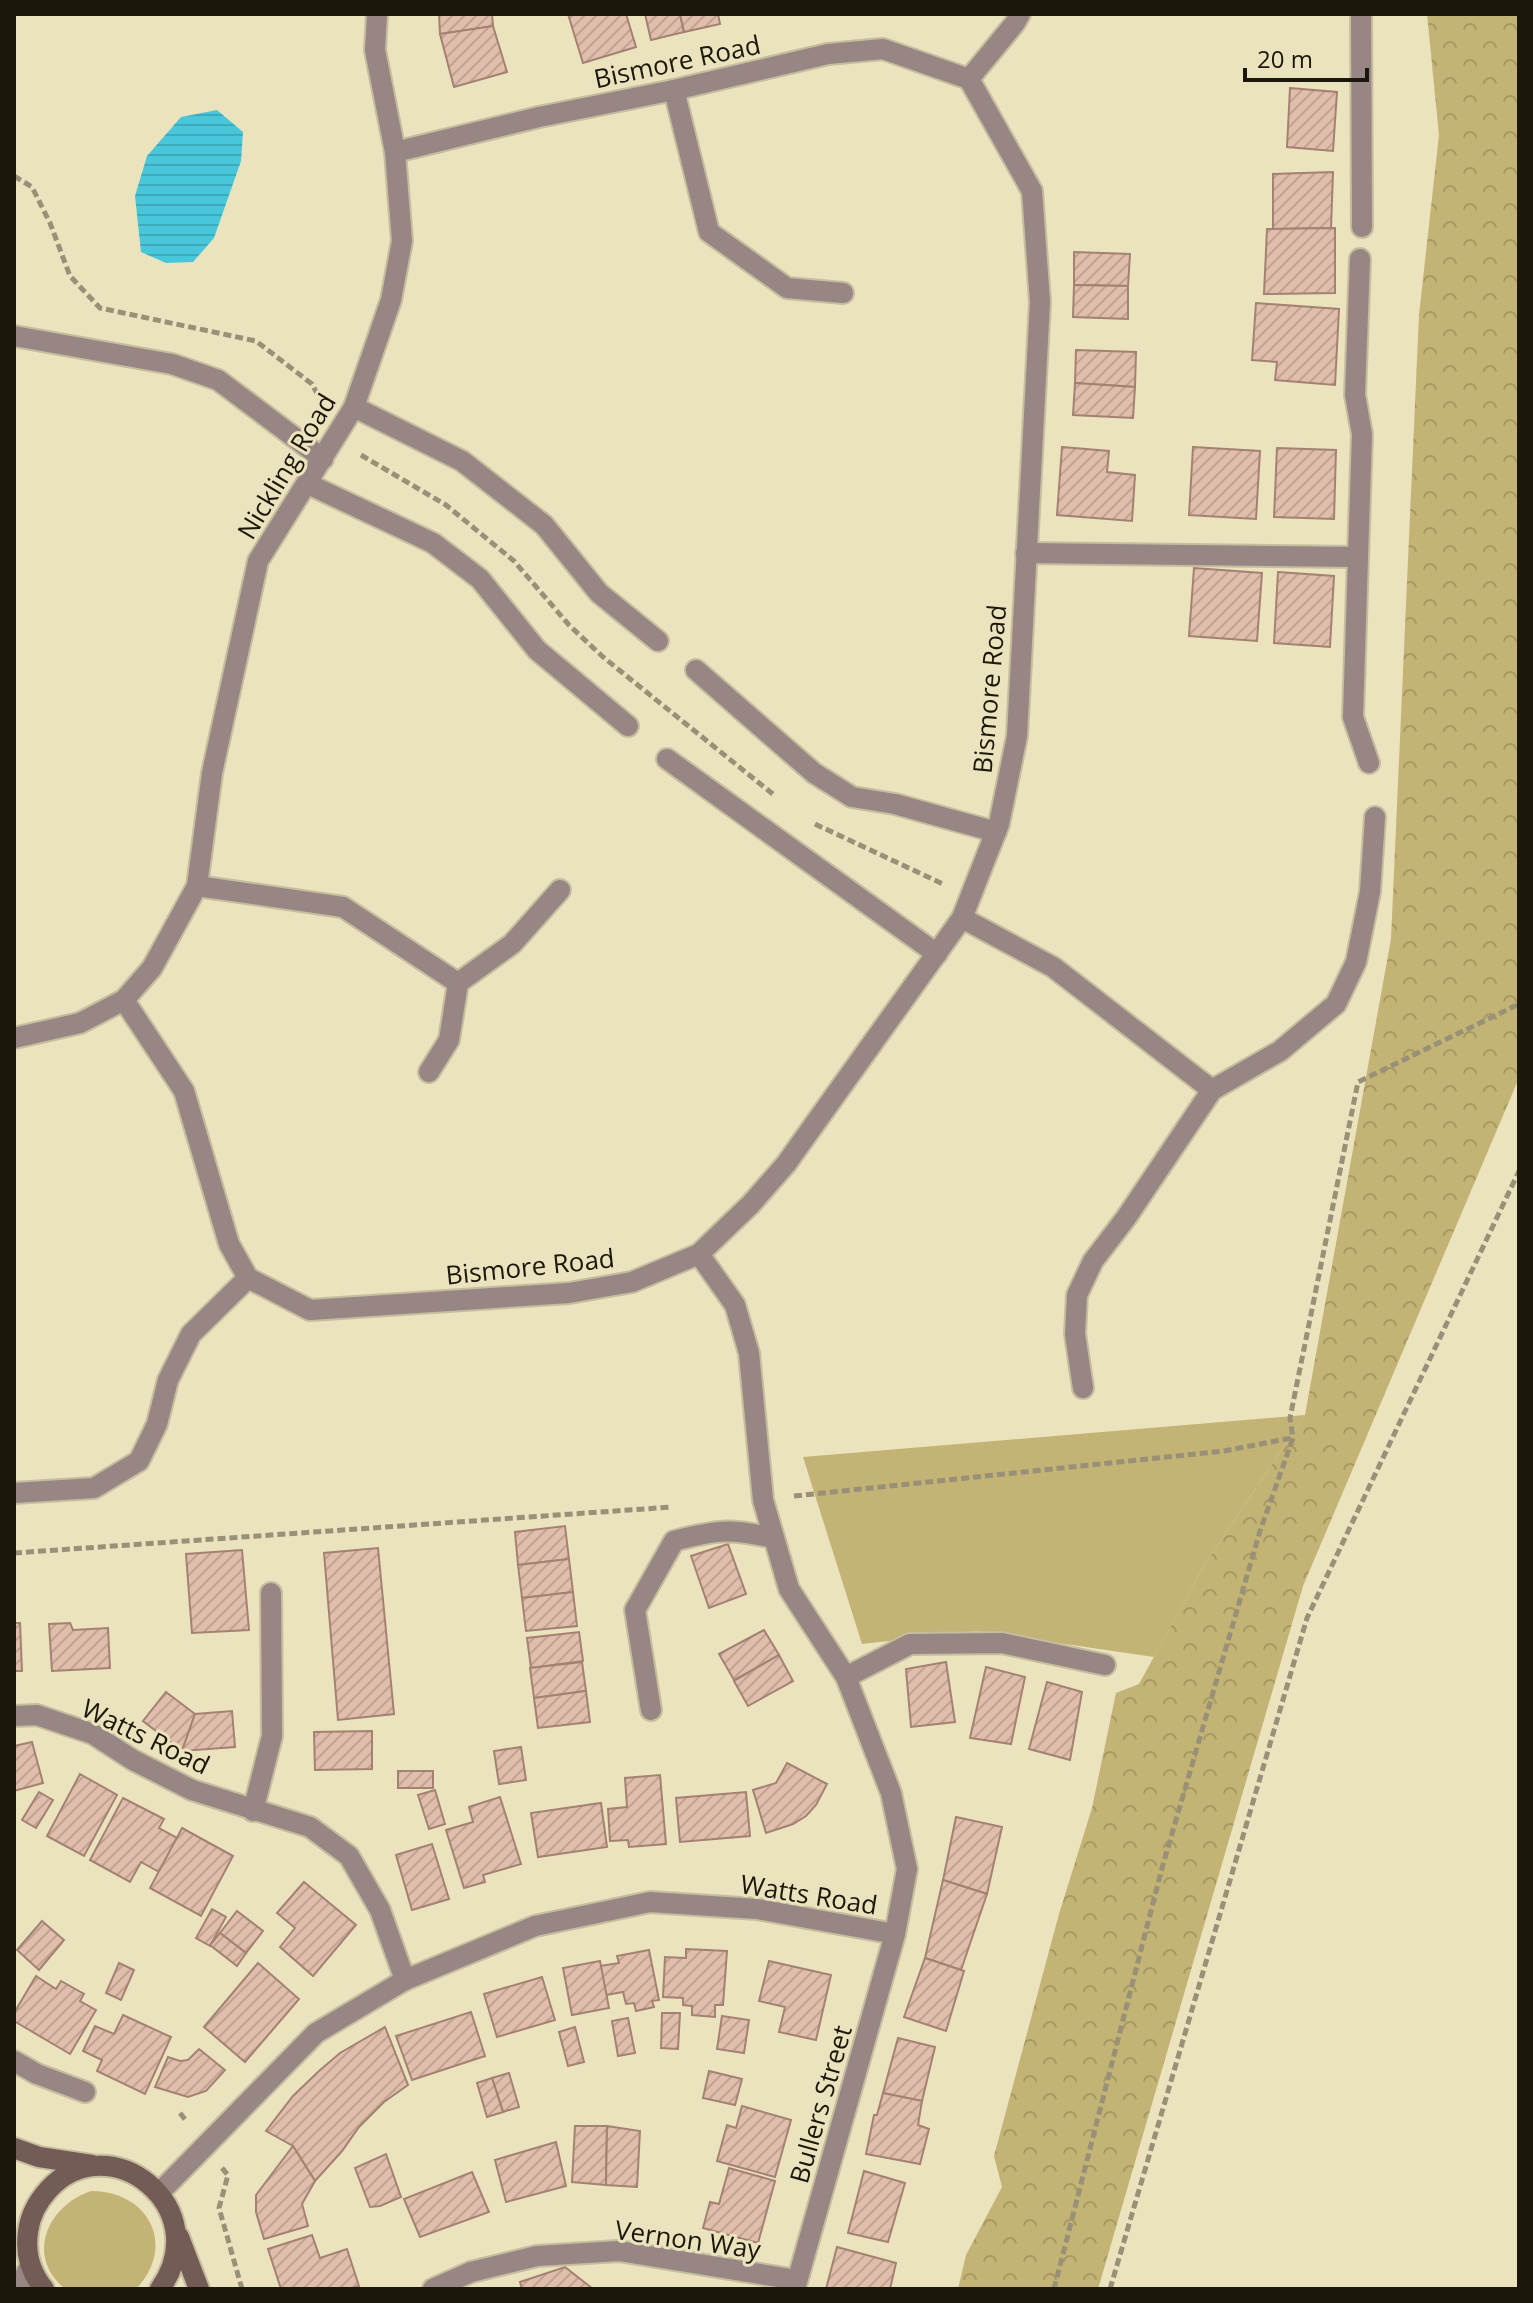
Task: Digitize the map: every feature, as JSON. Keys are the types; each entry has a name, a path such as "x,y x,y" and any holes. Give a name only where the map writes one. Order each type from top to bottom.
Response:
{"street":[{"name":"Nickling Road","path":"14,1038 80,1023 124,1000 152,968 197,886 212,773 258,561 354,407 391,300 402,241 395,152 375,50 377,14"},
{"path":"969,79 1020,14"},
{"path":"1361,14 1362,227"},
{"name":"Bismore Road","path":"248,1278 310,1310 569,1293 632,1282 699,1254 751,1204 786,1164 962,918 996,832 1017,736 1040,302 1032,191 969,79 883,49 828,54 395,152"},
{"path":"674,90 709,232 787,288 843,293"},
{"path":"1360,259 1355,395 1362,434 1353,717 1369,763"},
{"path":"14,336 172,364 218,380 323,459"},
{"path":"354,407 474,470 544,525 599,593 658,641"},
{"path":"308,484 433,543 480,579 537,650 628,726"},
{"path":"1026,553 1358,557"},
{"path":"696,670 814,773 852,797 895,804 996,832"},
{"path":"667,759 937,954"},
{"path":"1083,1388 1075,1334 1077,1295 1093,1261 1126,1218 1212,1090 1280,1051 1336,1004 1356,962 1370,892 1375,817"},
{"path":"197,886 343,907 458,983"},
{"path":"429,1072 449,1040 458,983 512,944 560,890"},
{"path":"962,918 1053,967 1212,1090"},
{"path":"14,1493 94,1488 139,1461 157,1424 168,1380 191,1334 248,1278 229,1244 184,1091 124,1000"},
{"name":"Watts Road","path":"159,2193 316,2033 405,1980 535,1926 650,1902 757,1909 895,1934 907,1869 891,1793 846,1677 789,1589 763,1500 749,1353 735,1305 699,1254"},
{"path":"651,1710 635,1610 674,1541 739,1530 773,1538"},
{"path":"253,1811 272,1736 271,1593"},
{"path":"846,1677 910,1644 1002,1643 1105,1665"},
{"name":"Watts Road","path":"14,1716 37,1715 93,1734 133,1760 192,1790 310,1827 349,1856 380,1910 405,1980"},
{"name":"Bullers Street","path":"796,2284 895,1934"},
{"path":"14,2061 37,2074 85,2092"},
{"path":"14,2148 39,2157 122,2169 143,2178 159,2193 170,2210 199,2289"},
{"path":"44,2289 30,2266 26,2245 29,2221 40,2199 56,2182 76,2171 100,2166"},
{"path":"14,2228 26,2245"},
{"path":"160,2289 170,2275 177,2253 176,2229"},
{"name":"Vernon Way","path":"433,2289 471,2272 537,2256 619,2251 796,2284"},
{"path":"18,2289 30,2266"}],"path":[{"path":"1054,2289 1162,1868 1260,1531 1293,1438 1290,1418 1358,1082 1519,1004"},
{"path":"1110,2289 1307,1618 1519,1171"},
{"path":"763,1500 1224,1451 1293,1438"},
{"path":"14,1553 687,1506"},
{"path":"180,2113 228,2175 219,2208 242,2289"}],"green space":[{"path":"1427,14 1519,14 1519,1078 1303,1586 1098,2289 958,2289 966,2255 1002,2187 994,2156 1059,1914 1092,1808 1116,1693 1139,1684 1206,1562 1305,1415 1391,939 1419,315 1439,135"},
{"path":"1305,1415 1206,1562 1154,1657 976,1631 862,1644 803,1457"},
{"path":"91,2191 111,2193 128,2200 142,2211 151,2224 155,2239 154,2256 136,2289 65,2289 46,2262 46,2233 53,2220 76,2198"}],"water":[{"path":"217,110 243,132 241,161 214,238 193,262 166,263 141,252 135,196 147,156 181,117"}],"building":[{"path":"439,14 492,14 493,26 440,34"},
{"path":"568,14 626,14 636,47 583,63"},
{"path":"645,14 680,14 684,32 651,40"},
{"path":"680,14 718,14 720,24 684,32"},
{"path":"493,26 507,72 454,87 440,34"},
{"path":"1290,88 1337,92 1333,151 1287,147"},
{"path":"1333,172 1331,228 1273,229 1273,174"},
{"path":"1335,228 1335,293 1264,294 1267,229"},
{"path":"1074,252 1130,254 1128,286 1074,285"},
{"path":"1074,285 1128,286 1128,319 1073,317"},
{"path":"1256,303 1339,309 1335,385 1275,380 1277,362 1252,360"},
{"path":"1076,350 1136,352 1135,387 1075,383"},
{"path":"1075,383 1135,387 1133,418 1073,415"},
{"path":"1062,447 1109,451 1107,472 1135,475 1132,521 1057,515"},
{"path":"1193,447 1260,451 1256,519 1189,515"},
{"path":"1277,448 1336,450 1334,519 1274,517"},
{"path":"1194,568 1262,573 1257,641 1189,636"},
{"path":"1278,572 1334,576 1330,647 1274,643"},
{"path":"565,1526 569,1559 518,1565 515,1532"},
{"path":"728,1544 746,1594 709,1608 691,1556"},
{"path":"378,1548 394,1714 338,1720 324,1553"},
{"path":"242,1550 249,1630 192,1633 186,1554"},
{"path":"569,1559 573,1592 522,1598 518,1565"},
{"path":"573,1592 577,1626 526,1631 522,1598"},
{"path":"14,1623 20,1623 22,1671 14,1671"},
{"path":"70,1623 73,1630 108,1628 110,1668 52,1671 49,1624"},
{"path":"764,1630 779,1655 734,1680 719,1654"},
{"path":"579,1632 583,1661 531,1668 527,1638"},
{"path":"779,1655 793,1681 748,1706 734,1681"},
{"path":"582,1662 586,1691 534,1698 530,1668"},
{"path":"946,1662 955,1722 911,1727 906,1669"},
{"path":"986,1667 1025,1677 1011,1744 970,1738"},
{"path":"1047,1682 1082,1692 1070,1760 1029,1749"},
{"path":"586,1691 590,1722 538,1728 534,1698"},
{"path":"166,1692 195,1714 182,1751 143,1721"},
{"path":"232,1711 235,1747 182,1751 195,1714"},
{"path":"372,1731 372,1769 315,1770 314,1732"},
{"path":"32,1742 43,1783 14,1791 14,1746"},
{"path":"521,1747 526,1780 499,1784 494,1751"},
{"path":"787,1763 827,1784 806,1816 766,1833 753,1790 776,1783"},
{"path":"398,1771 433,1771 433,1788 398,1788"},
{"path":"80,1774 117,1795 84,1856 47,1836"},
{"path":"660,1775 666,1844 629,1847 628,1840 610,1841 608,1809 627,1807 625,1778"},
{"path":"435,1790 445,1824 429,1829 418,1795"},
{"path":"39,1792 53,1800 36,1828 22,1820"},
{"path":"746,1792 750,1836 680,1842 676,1798"},
{"path":"500,1797 521,1864 483,1875 485,1882 464,1888 446,1830 473,1822 469,1807"},
{"path":"123,1798 164,1819 159,1828 177,1838 159,1872 141,1862 130,1882 90,1860"},
{"path":"601,1803 607,1847 538,1857 531,1813"},
{"path":"956,1817 1002,1827 987,1894 943,1880"},
{"path":"182,1828 233,1856 201,1916 150,1888"},
{"path":"432,1844 449,1899 412,1910 396,1855"},
{"path":"943,1880 987,1894 961,1970 925,1958"},
{"path":"304,1882 356,1925 313,1976 280,1947 295,1928 277,1913"},
{"path":"212,1909 226,1917 210,1946 196,1938"},
{"path":"237,1911 263,1931 246,1953 220,1933"},
{"path":"42,1921 64,1940 39,1970 17,1950"},
{"path":"220,1933 246,1953 237,1966 210,1945"},
{"path":"686,1949 727,1951 723,2005 715,2005 715,2017 692,2015 692,2006 683,2005 683,1998 663,1997 665,1957 686,1958"},
{"path":"649,1950 659,2000 652,2001 654,2007 636,2011 634,2003 626,2004 623,1992 606,1995 600,1966 619,1963 617,1956"},
{"path":"925,1958 964,1971 946,2031 904,2017"},
{"path":"600,1961 609,2008 572,2015 563,1968"},
{"path":"769,1961 831,1975 816,2040 779,2032 785,2007 759,2001"},
{"path":"119,1963 134,1970 121,2000 106,1993"},
{"path":"258,1963 299,1999 245,2062 204,2027"},
{"path":"36,1976 56,1989 61,1981 84,1994 80,2001 96,2010 70,2054 14,2021 14,2013"},
{"path":"542,1977 555,2020 497,2037 484,1994"},
{"path":"471,2012 485,2056 412,2080 396,2036"},
{"path":"662,2013 680,2013 678,2049 661,2048"},
{"path":"123,2015 171,2037 145,2094 97,2071 102,2060 83,2051 95,2026 114,2034"},
{"path":"722,2016 749,2020 744,2053 717,2049"},
{"path":"628,2018 635,2053 618,2056 612,2021"},
{"path":"385,2027 408,2085 384,2102 359,2127 315,2181 293,2146 266,2131 293,2096 319,2071 340,2053"},
{"path":"575,2027 584,2062 568,2066 559,2032"},
{"path":"898,2038 935,2047 922,2101 883,2093"},
{"path":"199,2049 225,2070 206,2091 188,2097 155,2087 168,2057 188,2060"},
{"path":"709,2071 742,2079 735,2105 703,2098"},
{"path":"509,2073 519,2107 503,2112 492,2078"},
{"path":"492,2078 503,2112 487,2117 477,2083"},
{"path":"883,2093 922,2101 918,2125 929,2129 920,2164 866,2154 874,2115 877,2115"},
{"path":"742,2106 791,2120 775,2177 717,2161 727,2125 736,2128"},
{"path":"575,2126 607,2126 606,2185 572,2182"},
{"path":"607,2126 640,2131 637,2187 606,2185"},
{"path":"556,2142 566,2186 506,2202 495,2160"},
{"path":"293,2146 315,2181 302,2204 308,2226 264,2239 256,2212 256,2195"},
{"path":"386,2154 401,2197 370,2207 355,2168"},
{"path":"729,2168 775,2181 758,2243 703,2228 710,2202 719,2204"},
{"path":"864,2171 905,2183 888,2242 848,2233"},
{"path":"472,2172 489,2212 420,2237 404,2199"},
{"path":"312,2235 320,2258 347,2249 359,2286 350,2289 281,2289 268,2249"},
{"path":"837,2247 896,2263 890,2289 826,2289"},
{"path":"565,2267 593,2289 522,2289 520,2282"}]}
